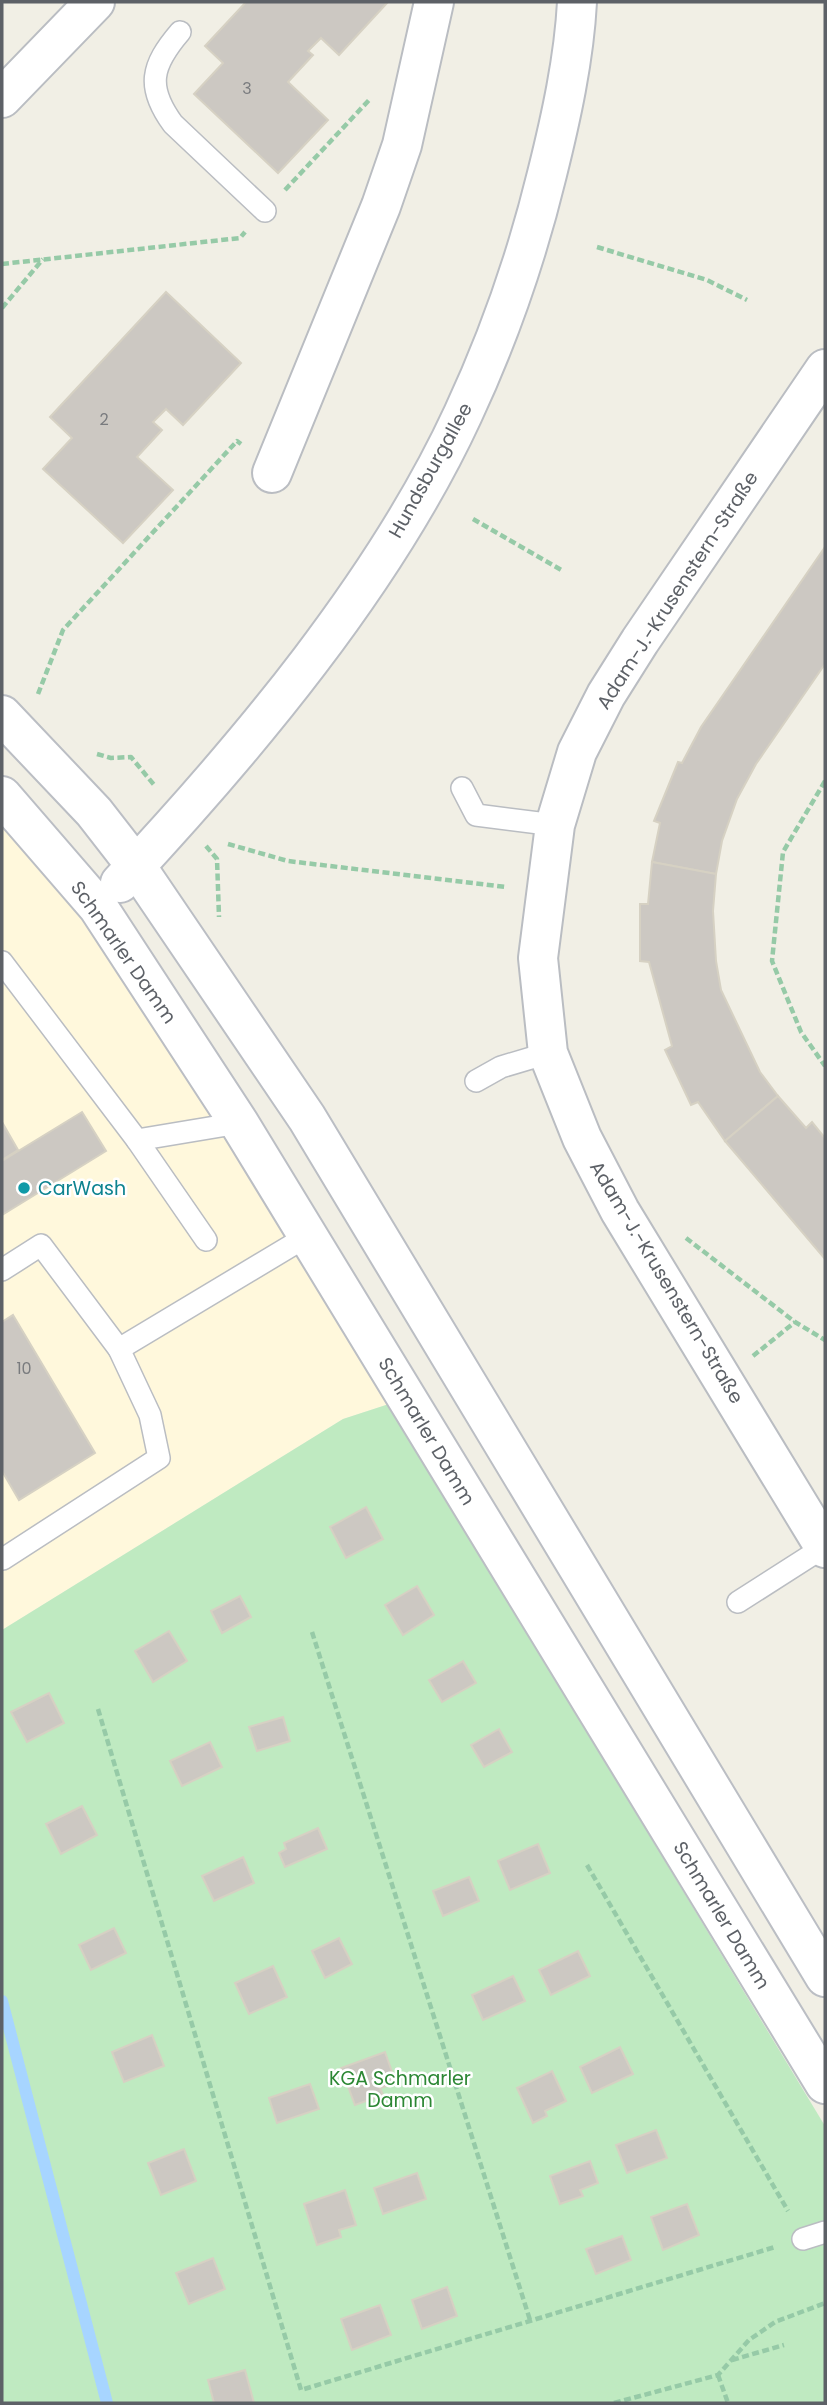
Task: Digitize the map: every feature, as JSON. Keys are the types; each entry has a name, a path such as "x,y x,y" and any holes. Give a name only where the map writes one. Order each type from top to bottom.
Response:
{"street":[{"path":"2,98 95,2"},
{"path":"272,473 386,194 402,145 434,2"},
{"name":"Hundsburgallee","path":"98,907 257,726 345,611 412,509 463,415 500,328 533,233 561,118 577,2"},
{"name":"Adam-J.-Krusenstern-Straße","path":"825,369 606,695 577,752 555,825 538,958 548,1053 582,1138 620,1211 725,1378 825,1547"},
{"path":"15,703 136,866 307,1118 825,1977"},
{"name":"Schmarler Damm","path":"2,796 98,907 239,1123 825,2084"}],"lane":[{"path":"180,33 165,50 155,69 155,90 162,110 173,124 265,211"},
{"path":"462,788 476,814 555,825"},
{"path":"2,962 137,1140 206,1240"},
{"path":"475,1082 501,1067 548,1053"},
{"path":"137,1140 239,1123"},
{"path":"119,1349 309,1235"},
{"path":"2,1270 41,1245 119,1349 150,1415 159,1458 3,1559"},
{"path":"738,1602 825,1547"},
{"path":"803,2239 825,2232"}],"path":[{"path":"597,247 707,280 747,300"},
{"path":"2,308 43,259"},
{"path":"15,703 36,698 62,630 237,441 272,473"},
{"path":"473,519 563,571"},
{"path":"89,752 111,758 131,757 217,859"},
{"path":"825,781 783,852 772,961 801,1032 825,1066"},
{"path":"228,844 288,861 500,886 544,895"},
{"path":"676,1234 686,1238 796,1322 825,1340"},
{"path":"725,1378 796,1322"},
{"path":"312,1632 530,2320"},
{"path":"98,1709 301,2390 803,2239 587,1865"},
{"path":"614,2403 718,2375 749,2340 775,2322 825,2303"},
{"path":"731,2360 784,2345"},
{"path":"718,2375 728,2403"}],"shaded area":[{"path":"2,826 80,917 225,1136 389,1404 343,1419 2,1630"}],"green space":[{"name":"KGA Schmarler Damm","path":"389,1404 825,2126 825,2403 2,2403 2,1630 343,1419"}],"building":[{"path":"246,2 388,2 339,55 321,38 308,51 313,55 288,82 328,120 278,173 194,94 223,63 205,46"},
{"path":"166,292 241,363 183,425 166,409 153,422 162,430 137,457 173,490 123,543 43,469 72,438 50,417"},
{"path":"825,547 825,664 756,764 737,799 722,841 716,874 652,862 660,823 654,821 678,762 682,763 701,727"},
{"path":"652,862 716,874 713,911 721,990 760,1072 778,1096 725,1141 698,1102 691,1105 665,1050 672,1046 649,962 640,961 640,904 648,904"},
{"path":"778,1096 806,1128 812,1122 825,1138 825,1259 725,1141"},
{"name":"CarWash","path":"82,1112 106,1151 2,1215 2,1161"},
{"path":"2,1122 18,1150 2,1160"},
{"path":"13,1315 95,1453 19,1500 2,1471 2,1322"},
{"path":"366,1507 383,1539 346,1558 330,1527"},
{"path":"417,1586 434,1615 403,1635 385,1605"},
{"path":"240,1596 251,1617 222,1633 211,1611"},
{"path":"169,1631 187,1661 153,1682 135,1651"},
{"path":"463,1661 476,1683 442,1702 429,1680"},
{"path":"49,1693 64,1723 27,1742 11,1712"},
{"path":"283,1717 290,1741 257,1751 249,1727"},
{"path":"499,1729 512,1752 484,1767 471,1745"},
{"path":"210,1742 222,1767 182,1786 170,1761"},
{"path":"82,1806 97,1835 61,1854 46,1824"},
{"path":"318,1828 327,1849 285,1867 279,1853 286,1849 284,1843"},
{"path":"538,1844 550,1873 510,1890 498,1861"},
{"path":"243,1857 254,1883 214,1901 202,1876"},
{"path":"469,1877 479,1901 443,1916 433,1891"},
{"path":"114,1928 126,1953 91,1970 79,1945"},
{"path":"339,1938 352,1964 325,1978 312,1951"},
{"path":"578,1951 590,1976 551,1995 539,1970"},
{"path":"273,1966 287,1997 249,2014 235,1983"},
{"path":"513,1976 525,2001 483,2020 472,1995"},
{"path":"152,2035 164,2066 124,2082 112,2052"},
{"path":"620,2047 633,2074 592,2093 580,2067"},
{"path":"385,2052 396,2083 380,2088 383,2095 355,2105 341,2068"},
{"path":"552,2071 566,2101 545,2111 547,2116 533,2123 517,2088"},
{"path":"310,2084 319,2109 277,2123 269,2098"},
{"path":"656,2130 667,2158 627,2173 616,2145"},
{"path":"184,2149 196,2181 161,2195 148,2163"},
{"path":"590,2161 598,2183 580,2190 583,2196 560,2204 550,2176"},
{"path":"417,2173 426,2199 383,2214 374,2188"},
{"path":"345,2190 356,2225 339,2230 341,2237 317,2245 304,2204"},
{"path":"687,2204 699,2235 663,2250 651,2217"},
{"path":"622,2236 631,2260 596,2274 586,2249"},
{"path":"213,2258 225,2289 189,2304 176,2273"},
{"path":"447,2287 457,2316 422,2329 412,2300"},
{"path":"380,2305 391,2335 352,2350 341,2319"},
{"path":"245,2370 254,2403 214,2403 208,2380"}],"waterway":[{"path":"2,2001 107,2403"}],"place":[{"name":"CarWash","path":"24,1188"}]}
